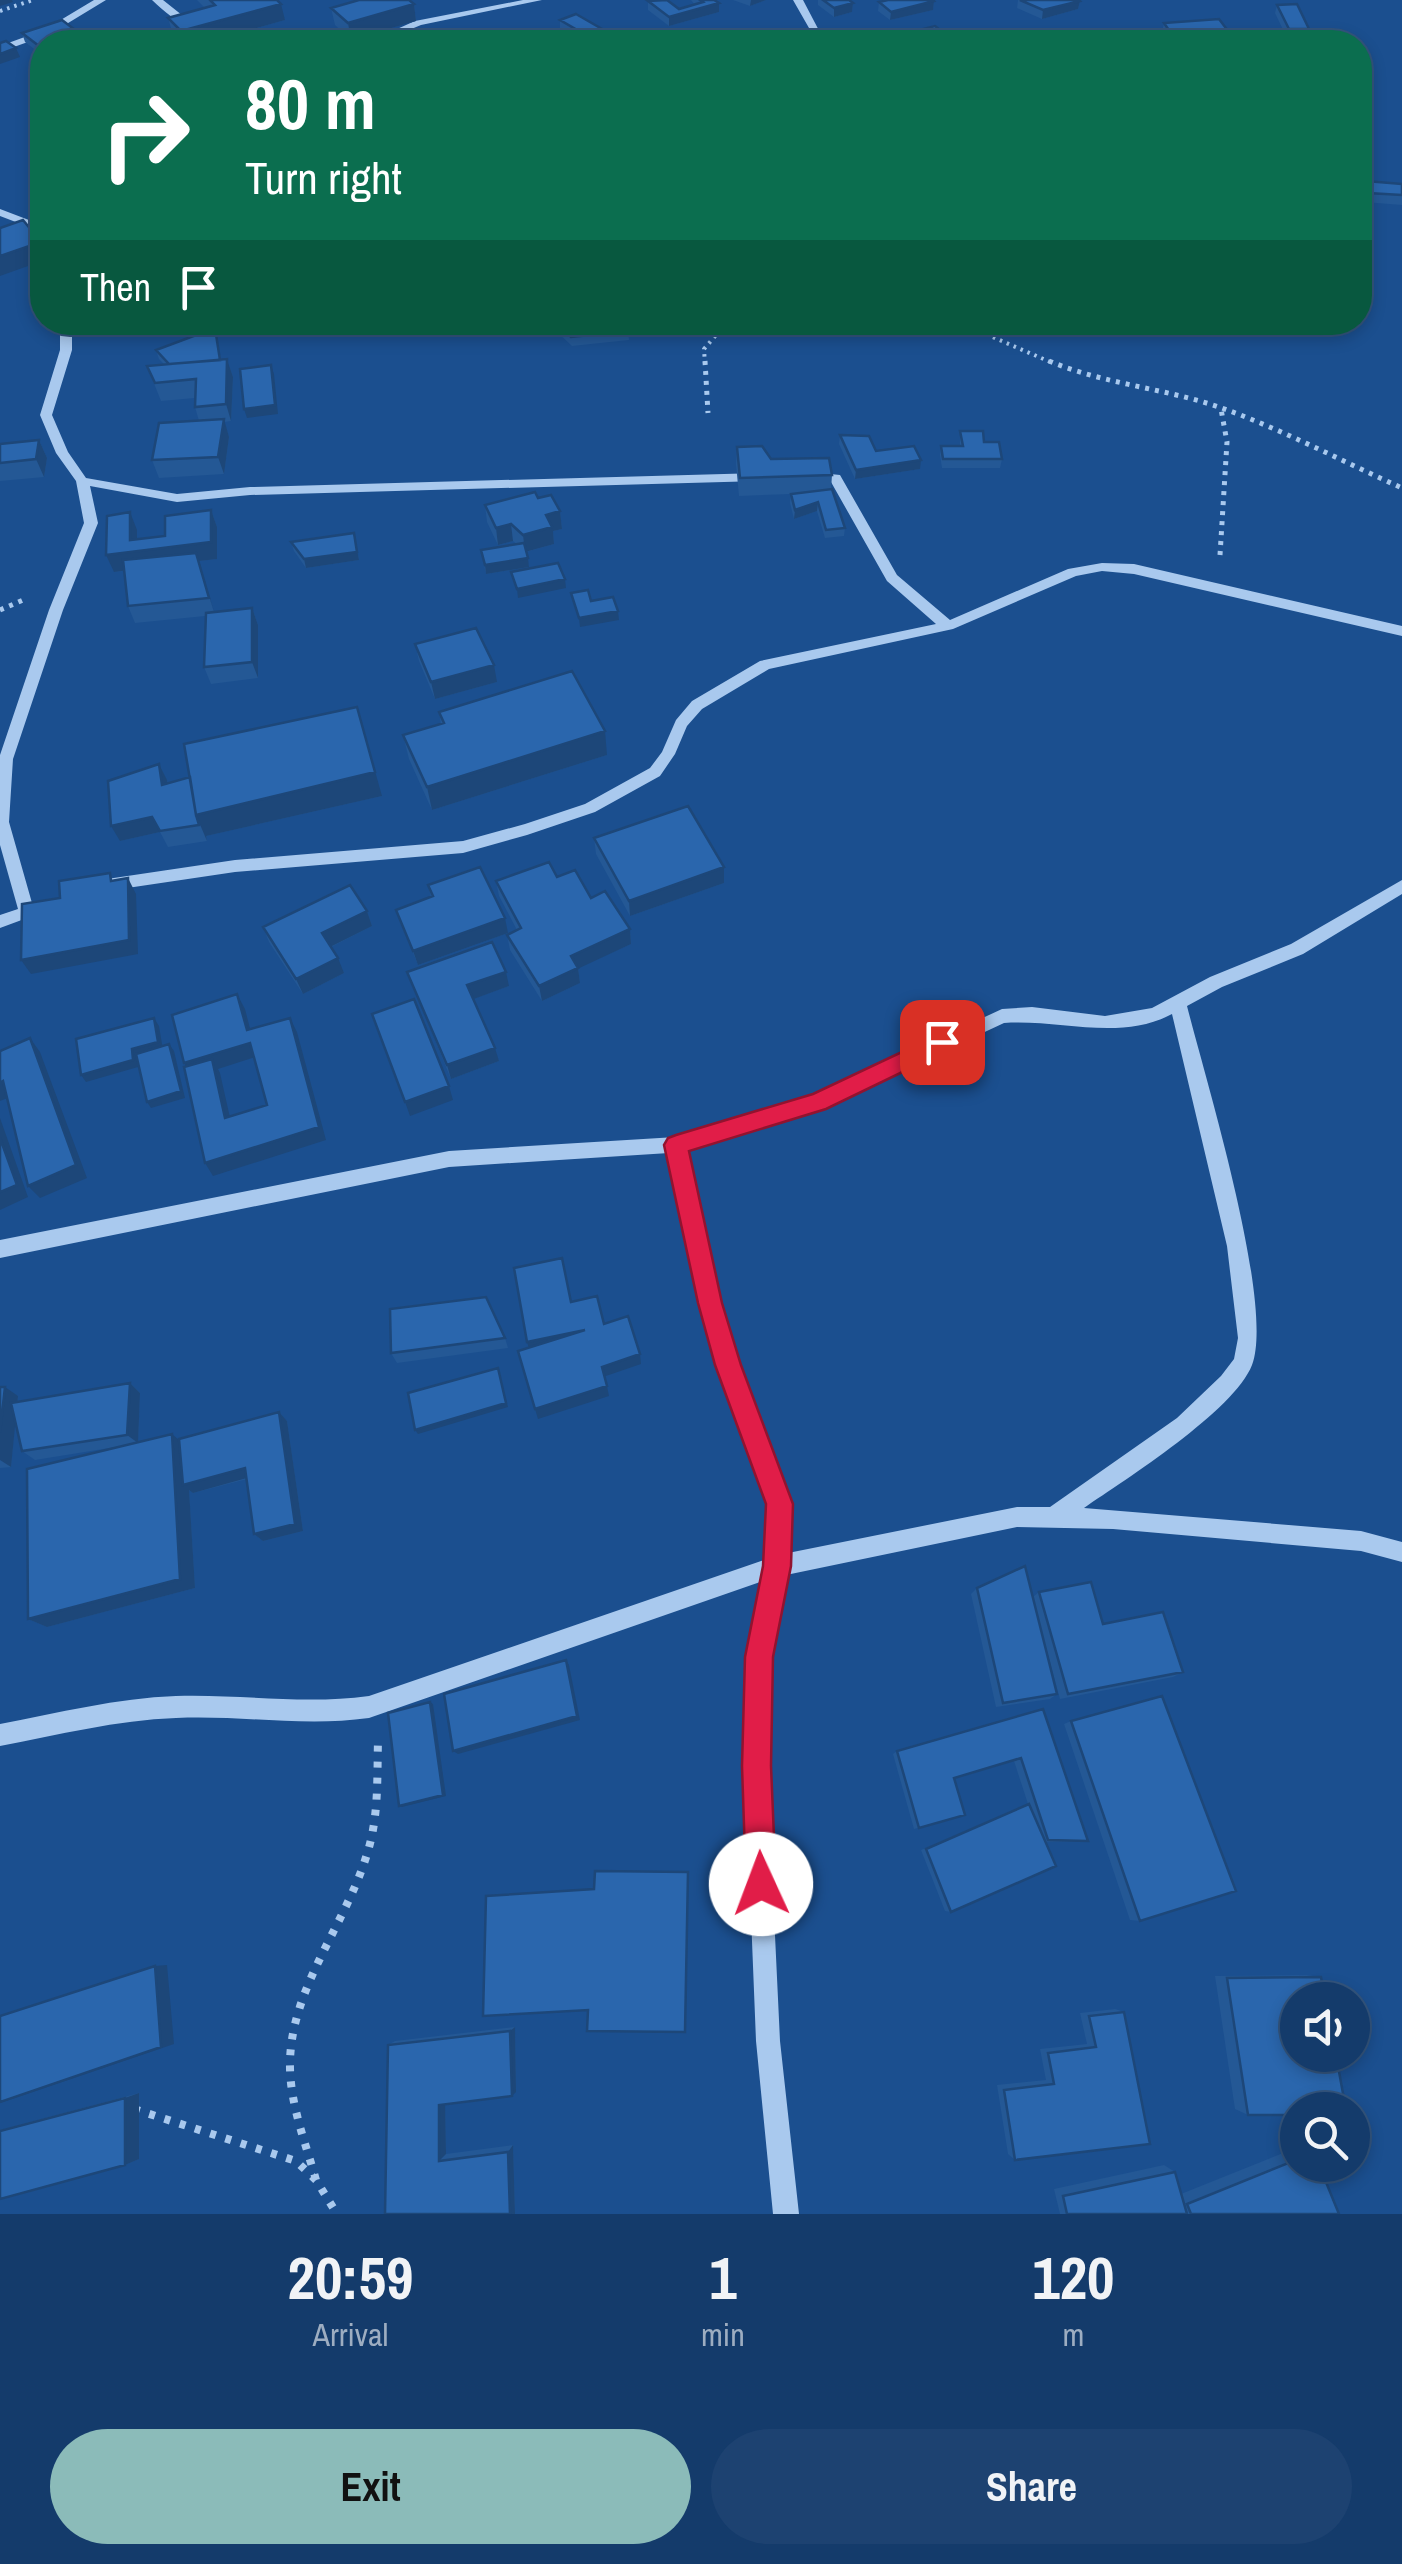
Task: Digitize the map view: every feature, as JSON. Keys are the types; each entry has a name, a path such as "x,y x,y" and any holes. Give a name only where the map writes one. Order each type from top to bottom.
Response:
{"street":[{"path":"50,30 101,0"},
{"path":"157,0 193,30"},
{"path":"404,30 428,21 538,0"},
{"path":"798,0 814,30"},
{"path":"0,49 30,38"},
{"path":"0,212 30,224"},
{"path":"27,912 1,822 6,759 56,610 91,523 82,481 62,453 46,415 66,350 66,335"},
{"path":"790,476 835,478 892,578 948,626"},
{"path":"82,481 177,498 250,492 770,477"},
{"path":"92,888 235,866 463,847 527,829 590,808 635,786 655,772 668,754 680,724 697,705 765,665 948,626 1073,572 1102,566 1210,585 1402,631"},
{"path":"0,1250 449,1159 676,1145 818,1102 1002,1016 1032,1014 1105,1022 1155,1015 1296,948 1402,886"},
{"path":"0,922 55,902"},
{"path":"1054,1518 1216,1399 1246,1359 1245,1294 1178,1003"},
{"path":"676,1145 710,1303 728,1365 780,1504 777,1566 759,1657 756,1766 768,2041 786,2214"},
{"path":"0,1735 176,1708 334,1714 378,1704 777,1566 1017,1517 1132,1520 1361,1541 1402,1552"}],"path":[{"path":"0,11 33,0"},
{"path":"708,413 704,349 716,335"},
{"path":"988,335 1084,376 1150,387 1220,408 1402,488"},
{"path":"1210,585 1221,552 1226,478 1227,442 1220,408"},
{"path":"316,2180 292,2092 291,2046 317,1959 364,1866 376,1811 378,1704"},
{"path":"116,2112 134,2109 296,2161 316,2180 337,2214"}],"building":[{"path":"210,0 277,0 281,4 185,30 168,18 215,5"},
{"path":"359,0 409,0 414,4 348,23 331,8"},
{"path":"667,0 679,9 703,2 700,0 719,3 669,17 648,1"},
{"path":"823,0 849,0 853,3 834,8"},
{"path":"1020,0 1079,0 1080,1 1043,10"},
{"path":"934,1 891,12 879,2"},
{"path":"1297,4 1309,29 1289,29 1277,5"},
{"path":"576,14 602,29 577,30 560,20"},
{"path":"1219,19 1227,30 1169,30 1164,23"},
{"path":"62,20 75,30 31,30"},
{"path":"6,41 16,48 0,54 0,43"},
{"path":"1372,182 1402,184 1402,195 1372,193"},
{"path":"23,220 30,229 30,246 0,256 0,228"},
{"path":"196,335 216,335 220,360 169,364 156,350"},
{"path":"227,359 226,404 195,407 196,379 155,383 147,366"},
{"path":"271,365 275,405 244,409 240,369"},
{"path":"224,419 218,457 152,460 159,423"},
{"path":"960,431 983,431 984,442 999,442 1002,459 943,459 941,446 963,446"},
{"path":"840,435 869,436 876,451 914,446 921,460 856,470"},
{"path":"39,440 36,459 0,463 0,444"},
{"path":"762,446 771,459 829,458 832,475 740,478 737,447"},
{"path":"832,489 845,528 826,530 818,502 795,510 791,494"},
{"path":"535,492 538,498 551,495 560,511 546,515 552,527 523,535 511,524 496,528 485,505"},
{"path":"211,510 211,542 106,555 107,516 130,512 130,540 165,536 165,516"},
{"path":"354,533 357,552 304,559 291,542"},
{"path":"524,543 528,558 485,565 481,550"},
{"path":"196,553 209,598 128,606 123,560"},
{"path":"558,563 565,579 517,589 511,572"},
{"path":"588,590 591,601 613,597 618,611 579,618 571,593"},
{"path":"252,608 252,662 204,667 206,613"},
{"path":"476,628 494,665 431,682 415,644"},
{"path":"572,671 605,731 427,787 403,735 444,723 439,712"},
{"path":"357,707 375,772 196,815 184,744"},
{"path":"159,764 162,785 190,777 199,825 160,831 152,817 111,826 108,781"},
{"path":"688,806 724,867 629,901 594,838"},
{"path":"549,862 557,877 575,870 591,898 605,891 630,929 571,956 578,968 539,986 507,935 521,928 496,881"},
{"path":"480,867 505,918 413,951 396,910 433,896 428,885"},
{"path":"110,873 111,881 128,878 129,940 21,960 22,904 60,898 59,881"},
{"path":"350,885 367,911 322,933 338,958 296,979 263,927"},
{"path":"492,942 506,972 467,985 495,1048 447,1065 407,972"},
{"path":"237,994 247,1030 290,1018 319,1127 205,1163 184,1067 212,1059 225,1118 267,1105 250,1043 184,1063 172,1015"},
{"path":"414,999 449,1086 405,1102 372,1014"},
{"path":"154,1018 158,1042 132,1049 133,1060 81,1075 76,1039"},
{"path":"30,1038 76,1165 28,1186 3,1081 0,1083 0,1051"},
{"path":"169,1044 181,1091 147,1102 136,1054"},
{"path":"0,1138 17,1185 0,1192"},
{"path":"562,1258 571,1302 597,1296 604,1324 628,1316 640,1354 602,1367 607,1386 535,1409 518,1351 585,1330 527,1342 514,1268"},
{"path":"486,1297 505,1338 391,1353 390,1309"},
{"path":"498,1368 506,1403 415,1430 408,1393"},
{"path":"130,1383 127,1435 22,1451 11,1403"},
{"path":"0,1387 5,1387 0,1432"},
{"path":"279,1412 295,1524 254,1534 245,1468 183,1485 179,1439"},
{"path":"172,1434 180,1579 28,1619 27,1469"},
{"path":"1025,1566 1057,1694 1003,1703 977,1588"},
{"path":"1091,1582 1103,1624 1163,1612 1183,1672 1068,1694 1039,1592"},
{"path":"566,1660 577,1716 453,1751 444,1694"},
{"path":"1162,1696 1236,1891 1140,1921 1071,1721"},
{"path":"430,1702 443,1795 399,1806 388,1713"},
{"path":"1043,1709 1088,1841 1048,1840 1021,1758 954,1778 965,1815 919,1828 897,1751"},
{"path":"1029,1804 1056,1866 951,1912 926,1849"},
{"path":"595,1871 688,1872 685,2032 587,2031 588,2010 483,2016 486,1896 594,1889"},
{"path":"155,1966 161,2047 0,2102 0,2016"},
{"path":"1321,1977 1322,1982 1280,1982 1280,2072 1339,2072 1343,2092 1280,2092 1280,2115 1248,2115 1227,1978"},
{"path":"1124,2012 1150,2144 1015,2160 1004,2090 1054,2084 1048,2053 1096,2047 1089,2016"},
{"path":"510,2031 512,2096 439,2105 439,2161 508,2152 510,2214 385,2214 388,2045"},
{"path":"125,2098 125,2165 0,2199 0,2131"},
{"path":"1280,2166 1280,2182 1326,2182 1339,2214 1191,2214 1187,2204"},
{"path":"1175,2172 1187,2214 1067,2214 1063,2196"}],"route":[{"path":"761,1884 756,1766 759,1657 777,1566 780,1504 728,1365 710,1303 676,1145 818,1102 942,1042"}]}
